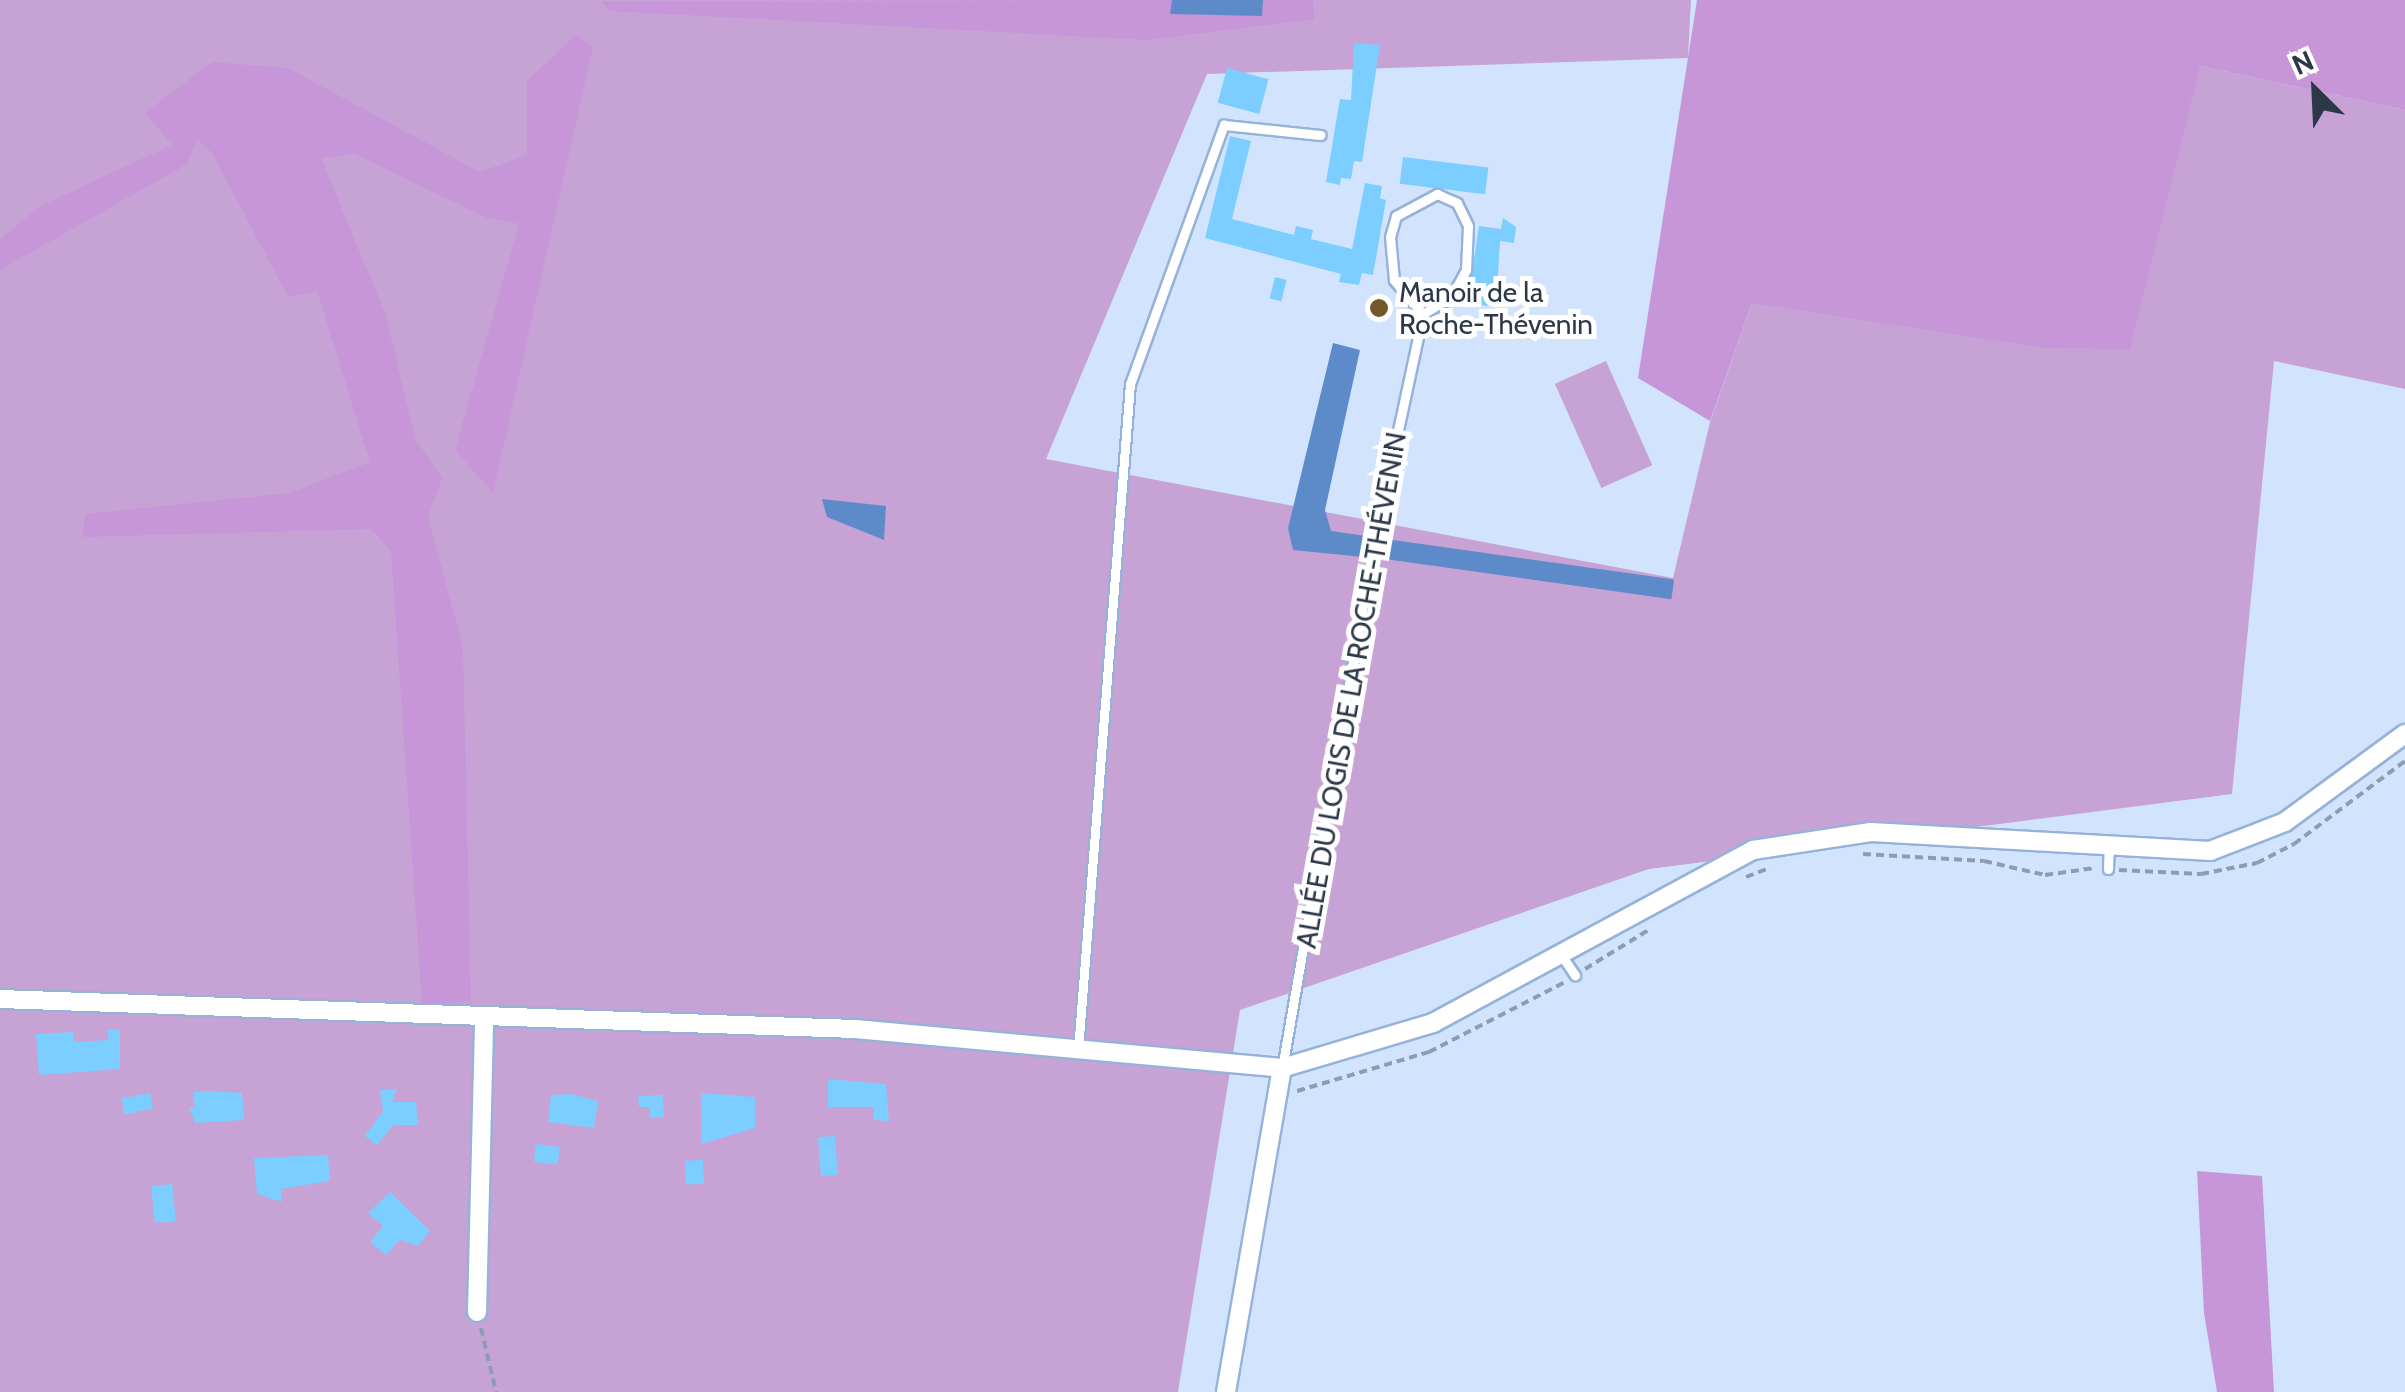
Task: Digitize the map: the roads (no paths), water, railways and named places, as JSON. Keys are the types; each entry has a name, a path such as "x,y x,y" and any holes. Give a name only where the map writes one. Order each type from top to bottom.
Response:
{"street":[{"path":"0,999 484,1020 855,1029 1282,1068 1434,1023 1694,878 1754,850 1806,838 1870,832 2210,851 2249,841 2405,734"},
{"path":"477,1312 484,1020"},
{"path":"1226,1392 1282,1068"}],"lane":[{"path":"1078,1050 1130,384 1224,125 1320,134"},
{"path":"1437,194 1458,203 1468,226 1466,270 1451,297 1423,314 1394,280 1390,237 1396,216 1437,194"},
{"name":"ALLÉE DU LOGIS DE LA ROCHE-THÉVENIN","path":"1282,1068 1373,547 1423,314"},
{"path":"2108,869 2109,845"},
{"path":"1560,953 1574,976"}],"water":[{"path":"1172,0 1263,0 1262,16 1170,14"},
{"path":"1333,343 1360,350 1325,510 1331,531 1366,536 1363,557 1293,550 1288,528"},
{"path":"822,499 886,506 884,540 827,517"},
{"path":"1386,539 1674,579 1671,599 1383,559"}],"place":[{"name":"Manoir de la Roche-Thévenin","path":"1379,308"}]}
